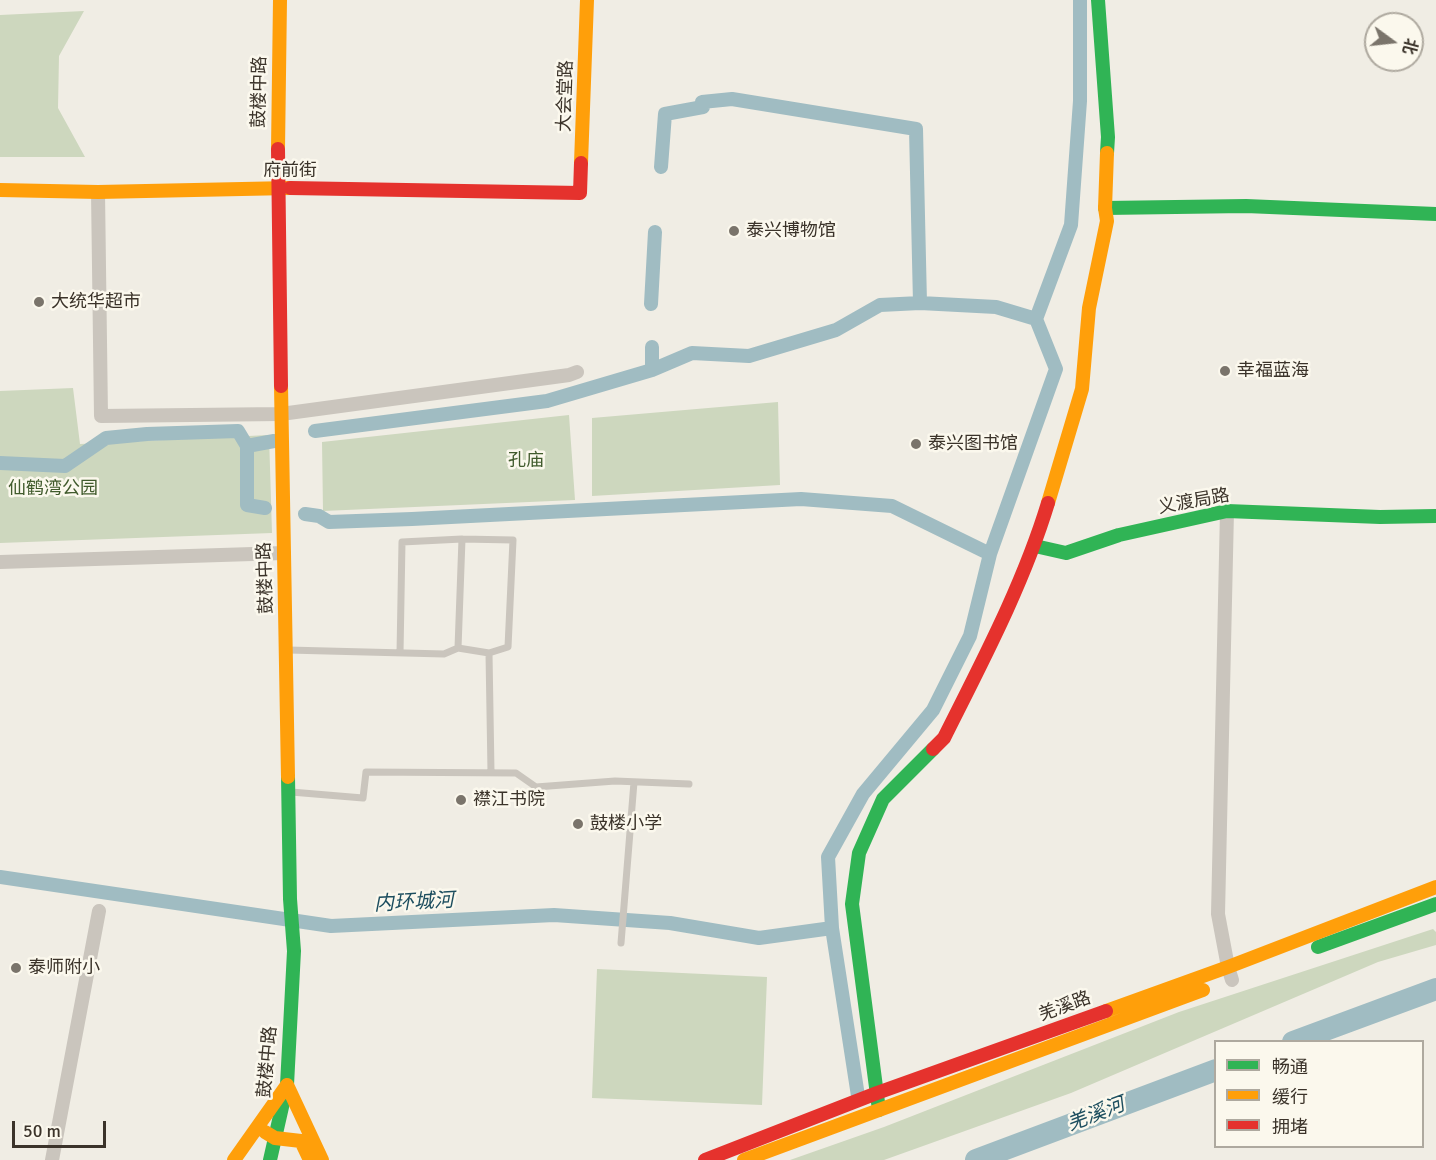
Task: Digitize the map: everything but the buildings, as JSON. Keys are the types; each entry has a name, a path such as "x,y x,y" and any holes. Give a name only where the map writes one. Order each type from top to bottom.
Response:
{"street":[{"name":"鼓楼中路","path":"280,0 288,413 284,553 291,650 293,793 302,1024 280,1139"},
{"path":"283,188 292,0"},
{"name":"大会堂路","path":"580,194 587,0"},
{"path":"879,1110 852,904 859,853 883,800 944,738 990,646 1035,546 1082,389 1089,308 1107,221 1105,208 1108,136 1098,0"},
{"name":"府前街","path":"0,190 98,192 283,188 580,194"},
{"path":"98,192 100,416 288,413 569,375 577,372"},
{"path":"1105,208 1246,206 1436,214"},
{"path":"288,413 291,650"},
{"path":"1227,511 1218,914 1230,974"},
{"name":"义渡局路","path":"1035,546 1066,553 1119,535 1227,511 1380,517 1436,516"},
{"path":"0,562 284,553"},
{"name":"羌溪路","path":"744,1160 879,1110 1373,918 1436,887"},
{"name":"羌溪路","path":"1373,918 1436,904"},
{"path":"52,1160 99,910"},
{"name":"羌溪路","path":"705,1160 877,1093 1230,974"},
{"path":"234,1160 290,1092 322,1160"},
{"path":"244,1160 263,1132 268,1132 280,1139 301,1141 310,1160"},
{"path":"276,1157 280,1139"}],"lane":[{"path":"291,650 400,653 444,654 458,648 489,652 508,647 513,540 462,539 402,542 400,653"},
{"path":"458,648 462,539"},
{"path":"489,652 491,772"},
{"path":"293,793 363,798 366,772 516,773 536,787 615,781 689,784"},
{"path":"621,943 634,782"}],"green space":[{"path":"84,11 59,56 58,108 85,157 0,157 0,15"},
{"name":"仙鹤湾公园","path":"73,388 80,444 269,435 272,533 0,543 0,391"},
{"path":"778,402 780,485 592,496 592,418"},
{"name":"孔庙","path":"569,415 575,500 323,511 322,442"},
{"path":"1433,929 1436,932 1436,945 1378,962 1071,1093 884,1160 790,1160 884,1127 1179,1012"},
{"path":"597,969 767,977 762,1105 592,1098"}],"waterway":[{"path":"858,1096 832,928 828,857 863,794 933,710 970,636 990,554 1056,369 1036,319 1071,225 1080,101 1080,0"},
{"path":"661,167 665,114 703,107 702,102 732,99 916,129 920,303 996,307 1036,319"},
{"path":"651,304 655,232"},
{"path":"315,431 547,401 652,370 692,353 749,356 836,330 880,305 920,303"},
{"path":"652,347 652,370"},
{"path":"0,463 65,466 106,438 147,434 238,431 247,446 247,505 265,508"},
{"path":"247,446 274,441"},
{"path":"305,514 319,516 329,522 801,499 892,506 990,554"},
{"name":"内环城河","path":"0,877 331,926 554,915 670,923 759,938 832,928"},
{"name":"羌溪河","path":"1298,1040 1436,989"},
{"name":"羌溪河","path":"976,1160 1214,1071"}],"traffic: fast":[{"path":"1098,0 1108,137 1107,153"},
{"path":"1105,208 1246,206 1436,214"},
{"path":"1035,546 1066,553 1119,535 1227,511 1380,517 1436,516"},
{"path":"879,1110 852,904 859,853 883,799 933,749"},
{"path":"270,1160 287,1085 294,951 290,899 288,777"},
{"path":"1318,947 1436,904"}],"traffic: slow":[{"path":"278,149 280,0"},
{"path":"581,163 587,0"},
{"path":"1048,503 1082,389 1089,308 1107,221 1105,208 1107,153"},
{"path":"0,190 98,192 290,188"},
{"path":"281,386 288,777"},
{"path":"1106,1011 1436,887"},
{"path":"744,1160 1203,990"},
{"path":"234,1160 287,1085 322,1160"},
{"path":"265,1132 275,1138 301,1141 310,1160"}],"traffic: jam":[{"path":"278,149 281,386"},
{"path":"290,188 580,193 581,163"},
{"path":"933,749 944,738 1001,623 1027,564 1048,503"},
{"path":"705,1160 877,1093 1106,1011"}],"place":[{"name":"泰兴博物馆","path":"734,231"},
{"name":"大统华超市","path":"39,302"},
{"name":"幸福蓝海","path":"1225,371"},
{"name":"泰兴图书馆","path":"916,444"},
{"name":"襟江书院","path":"461,800"},
{"name":"鼓楼小学","path":"578,824"},
{"name":"泰师附小","path":"16,968"}]}
